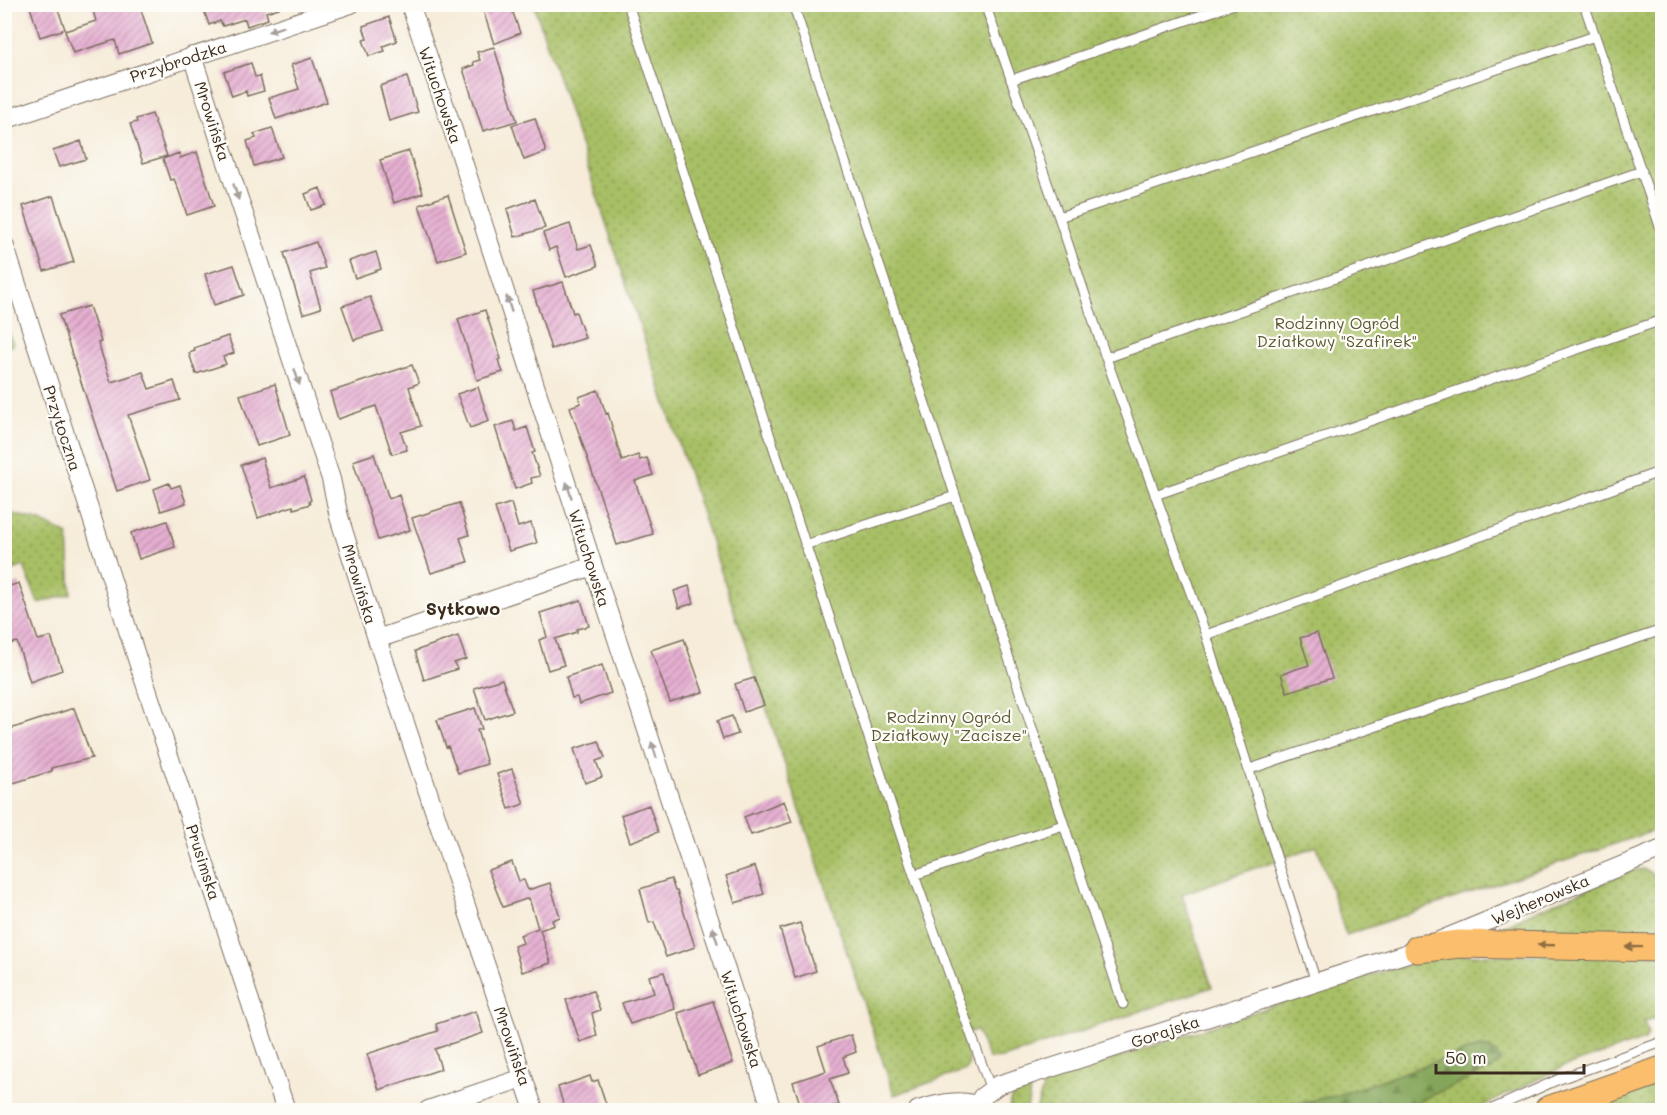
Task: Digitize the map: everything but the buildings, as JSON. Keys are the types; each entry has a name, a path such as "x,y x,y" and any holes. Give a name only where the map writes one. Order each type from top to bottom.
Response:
{"main road":[{"path":"1418,949 1459,944 1662,948"},
{"path":"1548,1110 1662,1070"}],"street":[{"name":"Przybrodzka","path":"4,120 351,4"},
{"name":"Wituchowska","path":"410,4 772,1110"},
{"name":"Mrowińska","path":"192,56 331,479 339,517 376,639 534,1110"},
{"name":"Przytoczna","path":"4,244 122,613"},
{"path":"376,639 593,566"},
{"name":"Prusimska","path":"122,613 286,1110"},
{"name":"Wejherowska","path":"1418,949 1662,849"},
{"name":"Gorajska","path":"918,1110 950,1103 967,1103 981,1108 982,1097 991,1089 1007,1082 1418,949"},
{"path":"428,1110 523,1078"}],"lane":[{"path":"628,4 914,875 991,1089"},
{"path":"793,4 1123,1004"},
{"path":"985,4 1106,358 1206,635 1317,981"},
{"path":"1011,80 1234,4"},
{"path":"1584,4 1662,232"},
{"path":"1059,217 1595,36"},
{"path":"1106,358 1642,171"},
{"path":"1155,495 1662,320"},
{"path":"1206,635 1662,471"},
{"path":"805,545 955,496"},
{"path":"1250,769 1662,630"},
{"path":"914,875 1063,825"},
{"path":"1491,1110 1557,1080 1662,1042"}],"green space":[{"name":"Rodzinny Ogród Działkowy \"Szafirek\"","path":"534,5 1662,5 1662,828 1346,935 1317,846 1182,894 1212,987 1003,1058 989,1059 976,1030 962,1035 969,1057 966,1070 894,1095"},
{"path":"4,318 13,345 5,350 4,350"},
{"path":"5,512 41,521 68,535 71,594 38,603 24,566 5,573"},
{"path":"1642,869 1650,872 1656,878 1659,887 1662,938 1479,938 1537,910 1631,871"},
{"path":"1662,954 1662,1031 1655,1018 1644,1021 1648,1034 1645,1040 1563,1067 1475,1110 1036,1110 1043,1088 1042,1083 1347,981 1424,961 1455,955"},
{"path":"1479,1047 1493,1050 1500,1062 1489,1070 1398,1110 1278,1110 1338,1095"},
{"path":"1662,1082 1662,1102 1637,1110 1584,1110"},
{"path":"1031,1086 1027,1110 1010,1110 1012,1097"}],"district":[{"name":"Sytkowo","path":"463,608"}],"park label":[{"name":"Rodzinny Ogród Działkowy \"Zacisze\"","path":"949,725"}]}
